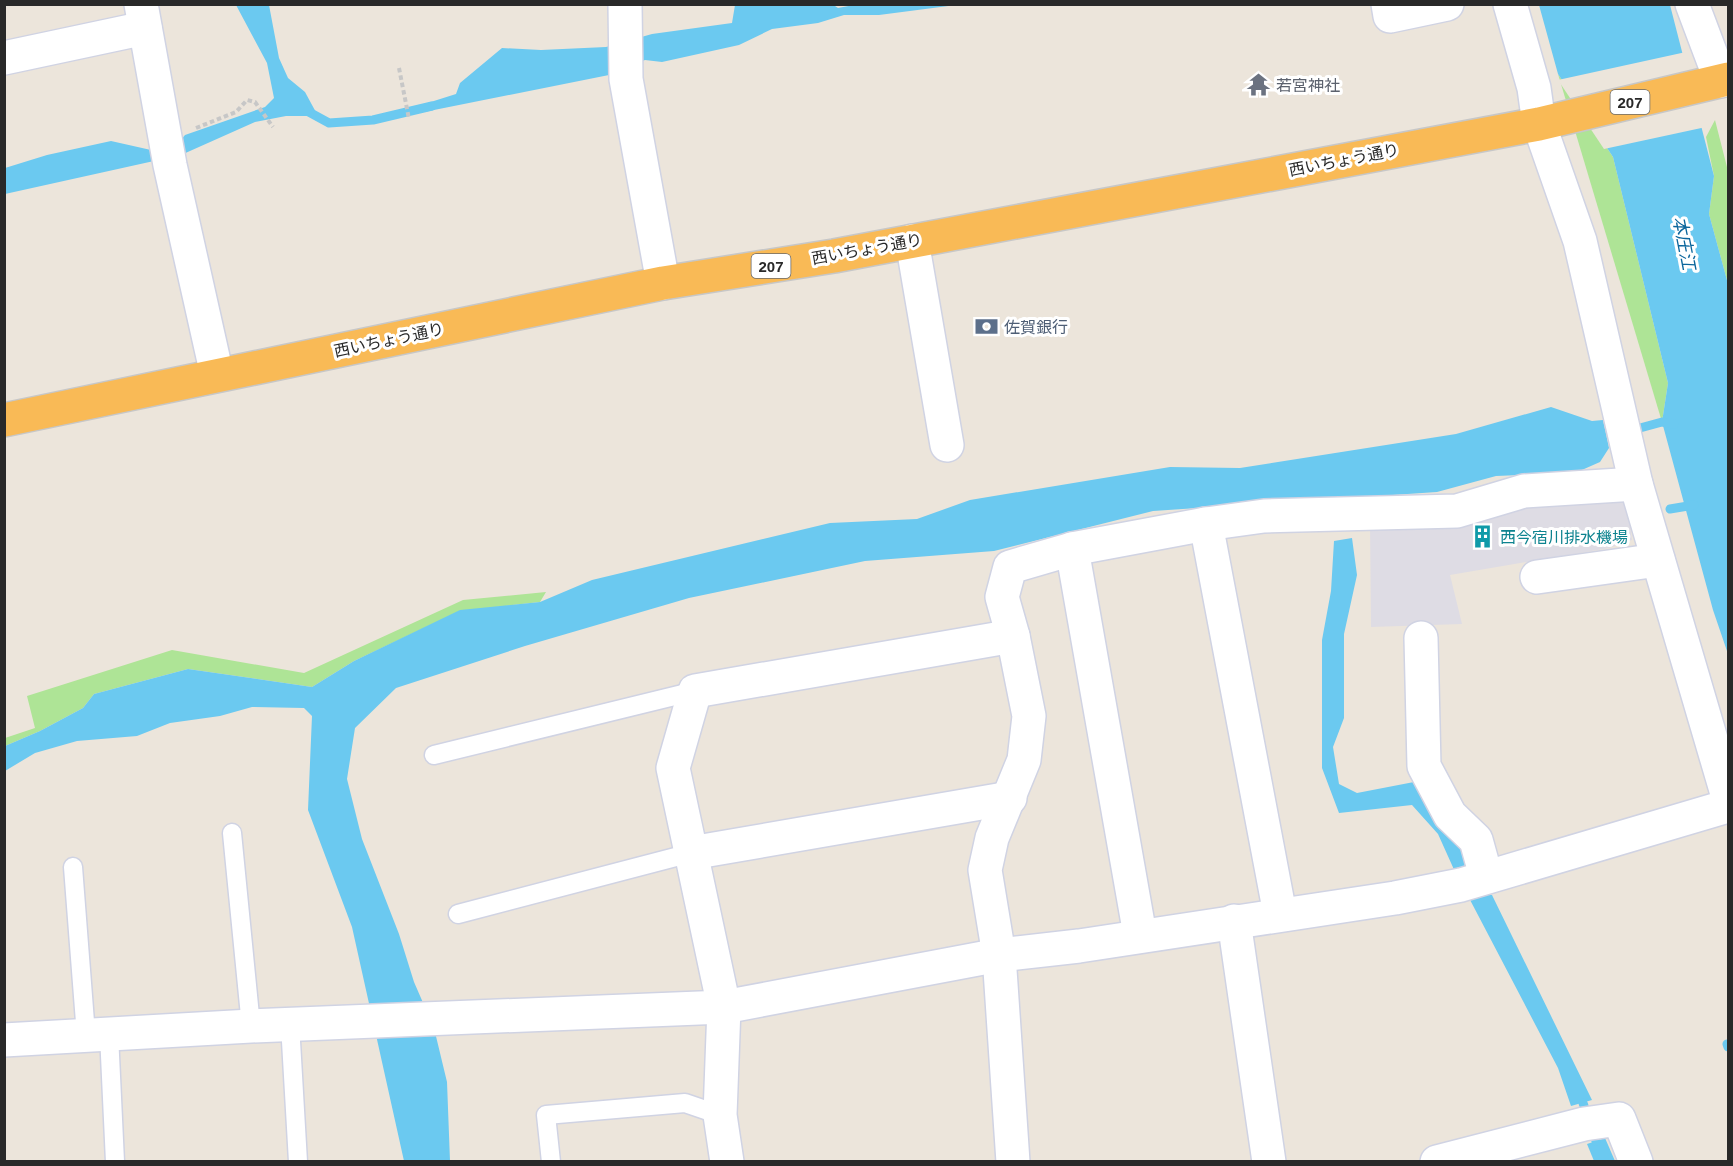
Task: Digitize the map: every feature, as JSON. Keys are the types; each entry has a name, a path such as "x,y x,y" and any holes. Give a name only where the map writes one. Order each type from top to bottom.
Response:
{"highway":[{"name":"西いちょう通り","path":"4,420 663,283 912,241 1539,123 1725,80"}],"street":[{"path":"1388,4 1390,16 1447,4"},
{"path":"1510,4 1534,88 1539,123 1580,241 1632,471 1728,797"},
{"path":"1692,4 1725,80"},
{"path":"4,58 143,16 168,153 217,375"},
{"path":"626,17 626,79 663,283"},
{"path":"912,241 947,445"},
{"path":"1013,1161 999,955 985,870 992,838 1024,760 1029,716 1013,636 1002,597 1010,567 1072,549 1206,524 1264,516 1456,511 1524,491 1632,471"},
{"path":"1206,524 1280,914"},
{"path":"1072,549 1140,935"},
{"path":"1537,577 1658,560"},
{"path":"727,1161 720,1115 724,1007 673,768 695,691 1013,636"},
{"path":"1421,638 1424,766 1450,815 1476,840 1475,879"},
{"path":"691,854 1010,798"},
{"path":"4,1040 355,1021 724,1007 999,955 1079,946 1395,898 1475,879 1728,806"},
{"path":"1234,921 1269,1161"},
{"path":"1437,1161 1590,1123 1619,1119 1636,1161"}],"lane":[{"path":"434,755 695,691"},
{"path":"232,833 251,1026"},
{"path":"458,914 691,854"},
{"path":"73,867 115,1161"},
{"path":"290,1024 298,1161"},
{"path":"550,1161 546,1115 685,1103 720,1115"}],"path":[{"path":"399,68 409,119"},
{"path":"168,153 236,112 247,100 255,102 273,127"}],"shaded area":[{"path":"1627,501 1632,540 1609,548 1450,575 1462,624 1371,627 1370,521 1529,502"}],"green space":[{"path":"1558,74 1613,157 1668,383 1662,422"},
{"path":"1715,120 1728,171 1728,284 1709,214 1714,176 1706,137"},
{"path":"546,592 540,602 460,611 354,661 312,687 188,669 94,694 83,708 40,731 5,746 5,738 35,728 27,696 172,650 304,673 463,600"}],"water":[{"path":"832,4 838,8 859,4 956,5 879,15 844,15 818,23 772,29 739,45 662,62 645,60 609,75 424,112 418,106 456,94 460,83 502,48 541,50 606,47 652,34 732,23 735,5"},
{"path":"236,5 269,5 279,58 288,78 305,92 318,116 286,116 255,122 181,155 5,194 5,168 47,155 111,141 151,150 176,146 185,135 265,107 274,98 267,63"},
{"name":"本庄江","path":"1539,5 1670,5 1714,176 1709,214 1728,284 1728,654 1713,610 1662,422 1668,383 1613,157 1558,74"},
{"path":"1551,407 1592,421 1603,420 1609,448 1600,462 1575,473 1496,476 1437,492 1153,511 994,551 865,561 689,598 525,646 396,688 355,728 347,779 362,839 399,934 414,982 434,1028 447,1082 450,1161 404,1161 352,927 308,810 312,716 304,708 252,707 220,716 170,723 137,736 77,741 35,753 5,771 5,746 40,731 83,708 94,694 188,669 312,687 354,661 460,610 540,602 592,580 830,523 917,519 970,500 1170,467 1240,468 1456,434"},
{"path":"1352,538 1357,575 1344,634 1344,718 1333,747 1339,784 1357,793 1414,782 1464,845 1469,868 1456,874 1438,834 1412,805 1339,813 1322,768 1322,640 1331,591 1334,541"},
{"path":"1476,893 1492,895 1592,1100 1571,1106 1558,1068 1468,896"},
{"path":"1605,1138 1615,1161 1594,1161 1587,1144"}],"pier":[{"path":"1686,52 1706,127 1604,149 1558,80"}],"waterway":[{"path":"307,111 329,123 373,120 432,106"},
{"path":"1629,431 1662,422 1674,424"},
{"path":"1670,509 1694,505"},
{"path":"1583,1103 1596,1141"}],"place":[{"name":"若宮神社","path":"1258,85"},
{"name":"佐賀銀行","path":"986,327"},
{"name":"西今宿川排水機場","path":"1482,537"}]}
